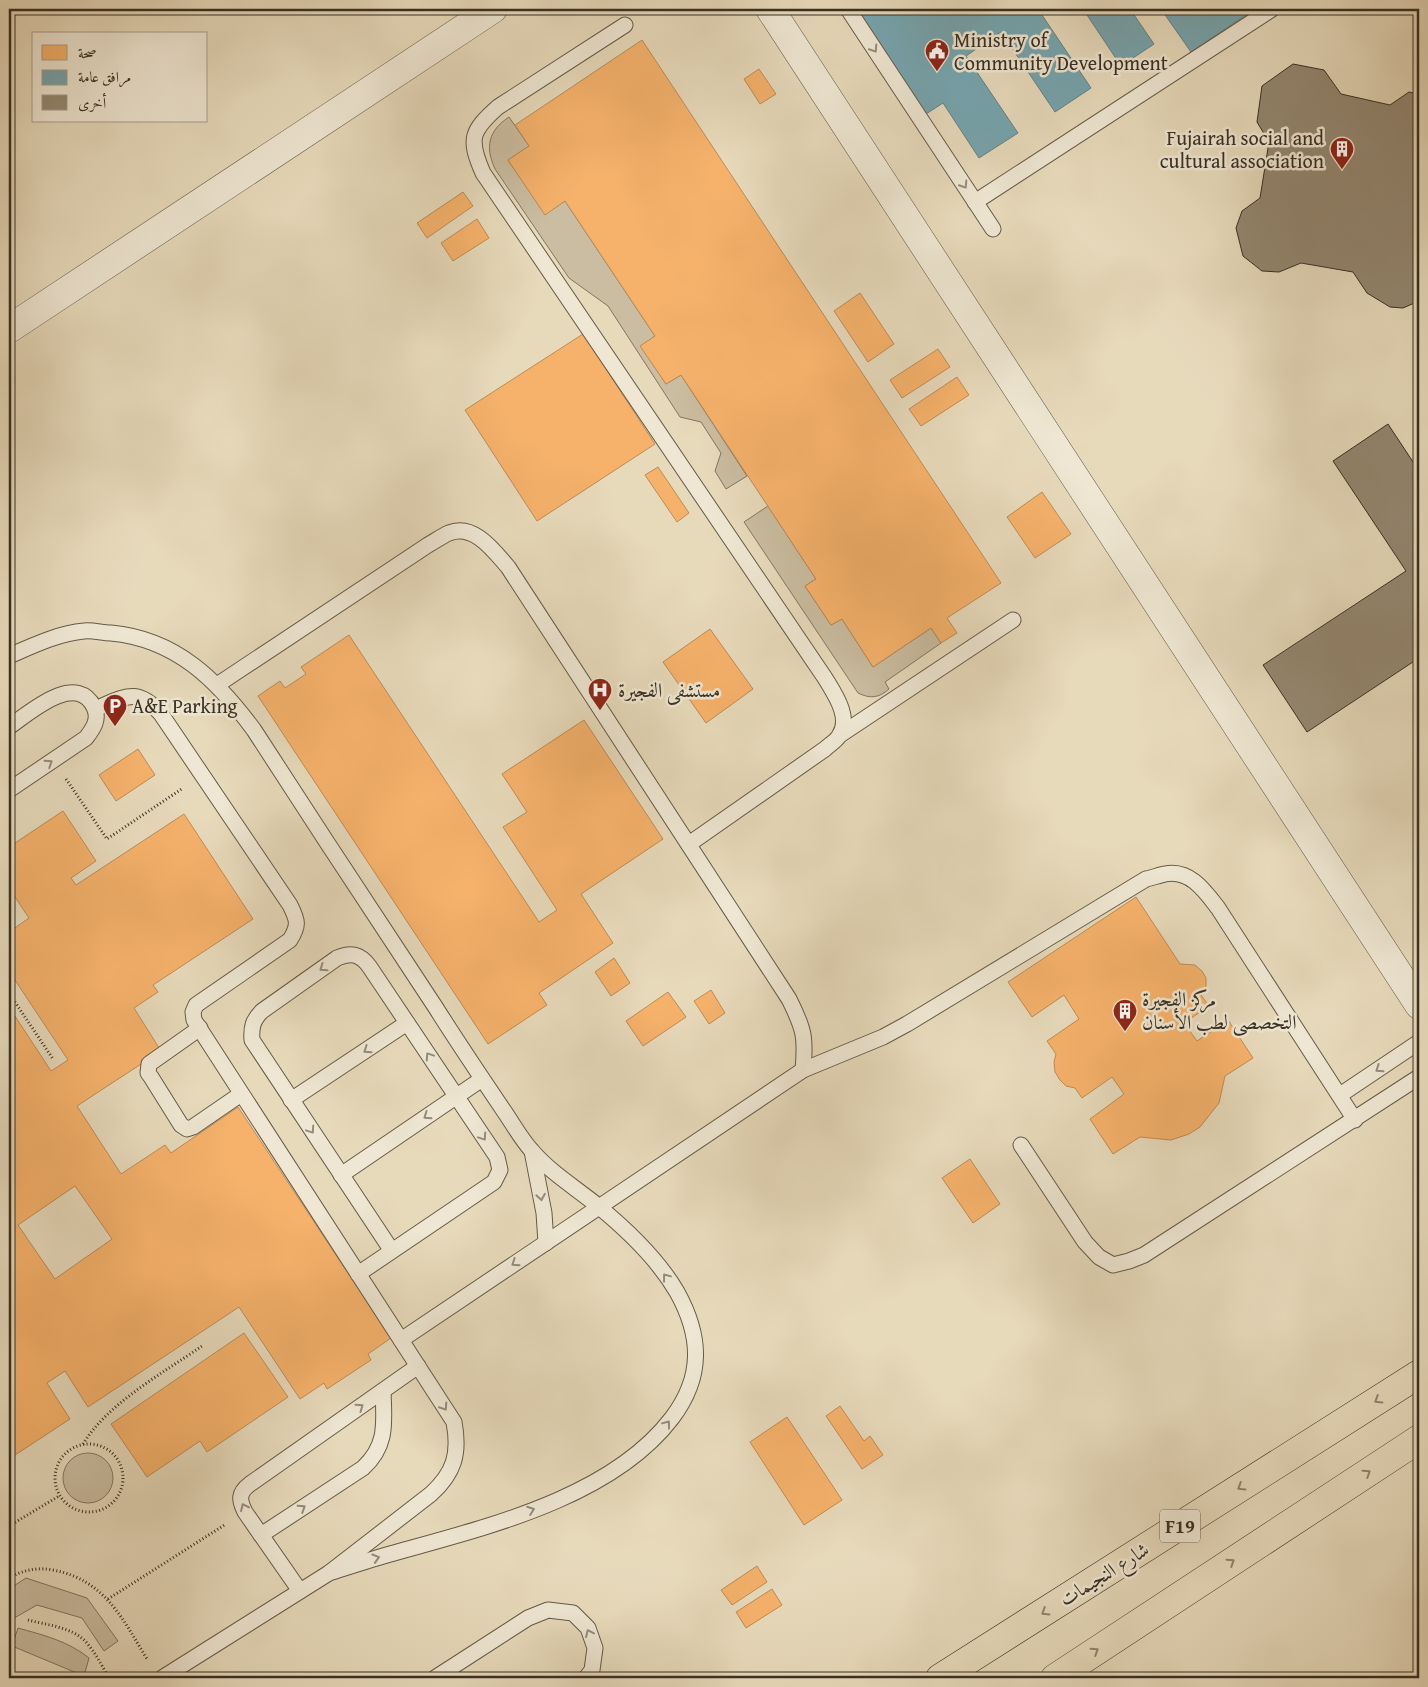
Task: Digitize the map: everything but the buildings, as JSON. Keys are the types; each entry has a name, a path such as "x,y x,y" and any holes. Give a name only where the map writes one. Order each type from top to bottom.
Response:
{"main road":[{"name":"شارع النجيمات","path":"940,1678 1419,1374"},
{"path":"1055,1678 1419,1438"}],"street":[{"path":"9,329 493,9"},
{"path":"770,9 1419,1004"}],"lane":[{"path":"848,9 993,229"},
{"path":"975,202 1272,9"},
{"path":"625,25 498,107 481,122 474,138 474,154 483,173 838,698 844,719 840,735"},
{"path":"217,685 428,545 451,532 468,532 489,544 508,567 789,999 801,1022 805,1043 803,1070"},
{"path":"689,844 825,749 840,735 1013,620"},
{"path":"9,656 44,641 85,631 126,635 159,645 189,661 217,685 235,704 254,730 482,1079 532,1151 632,1237 654,1261 675,1289 688,1313 696,1347 694,1376 684,1402 661,1432 628,1460 590,1484 545,1505 490,1526 330,1573"},
{"path":"9,727 55,696 74,692 88,697 95,709 95,726 86,738 9,790"},
{"path":"95,709 131,697 141,697 152,704 161,714 290,905 296,918 297,929 290,940 196,1005 193,1012 194,1020 454,1422 457,1438 456,1454 451,1469 442,1483 430,1494 330,1573 162,1678"},
{"path":"401,1340 803,1070 883,1037 908,1024 1146,880 1167,873 1186,876 1208,894 1355,1120"},
{"path":"358,1274 392,1251 494,1182 500,1170 496,1157 363,958 355,954 345,954 262,1010 255,1018 251,1029 252,1040 392,1251"},
{"path":"291,1100 407,1023"},
{"path":"200,1028 153,1060 148,1068 150,1077 181,1125 187,1129 193,1127 241,1094"},
{"path":"1340,1095 1419,1042"},
{"path":"1021,1145 1085,1242 1099,1258 1113,1265 1144,1255 1419,1077"},
{"path":"341,1175 482,1079"},
{"path":"532,1151 544,1213 546,1243"},
{"path":"300,1591 245,1512 240,1502 240,1495 244,1489 418,1366"},
{"path":"261,1535 364,1468 371,1461 384,1430 383,1391"},
{"path":"435,1678 528,1618 548,1610 573,1612 588,1628 595,1648 592,1670 586,1678"}],"path":[{"path":"53,760 107,839 202,775"},
{"path":"9,993 54,1059"},
{"path":"84,1444 91,1431 104,1416 202,1346"},
{"path":"84,1444 97,1444 109,1450 118,1460 123,1473 122,1486 117,1498 107,1508 94,1512 80,1512 68,1506 59,1496 55,1483 55,1470 61,1458 71,1449 84,1444"},
{"path":"9,1526 59,1496"},
{"path":"108,1599 245,1512"},
{"path":"9,1578 28,1570 44,1569 63,1572 92,1585 108,1599 150,1663"},
{"path":"28,1620 64,1629 82,1638 109,1678"}],"shaded area":[{"path":"509,117 529,146 508,160 545,214 565,201 655,336 641,346 666,384 681,375 747,476 726,489 715,471 721,453 701,422 680,417 608,306 569,278 495,169 490,154 490,140 497,128"},
{"path":"768,506 816,579 805,586 831,625 842,619 873,667 931,628 941,643 885,682 889,689 882,694 870,697 858,693 744,522"},
{"path":"88,1453 97,1455 108,1464 113,1478 111,1487 102,1498 88,1503 79,1501 68,1492 63,1478 65,1469 74,1458"},
{"path":"26,1578 87,1598 118,1641 104,1651 82,1618 37,1605 9,1621 9,1589"},
{"path":"18,1628 55,1639 81,1652 89,1658 84,1676 12,1646"}],"place":[{"name":"Ministry of Community Development","path":"937,72"},
{"name":"Fujairah social and cultural association","path":"1342,170"},
{"name":"مستشفى الفجيرة","path":"600,711"},
{"name":"A&E Parking","path":"115,727"},
{"name":"مركز الفجيرة التخصصى لطب الأسنان","path":"1125,1032"}]}
